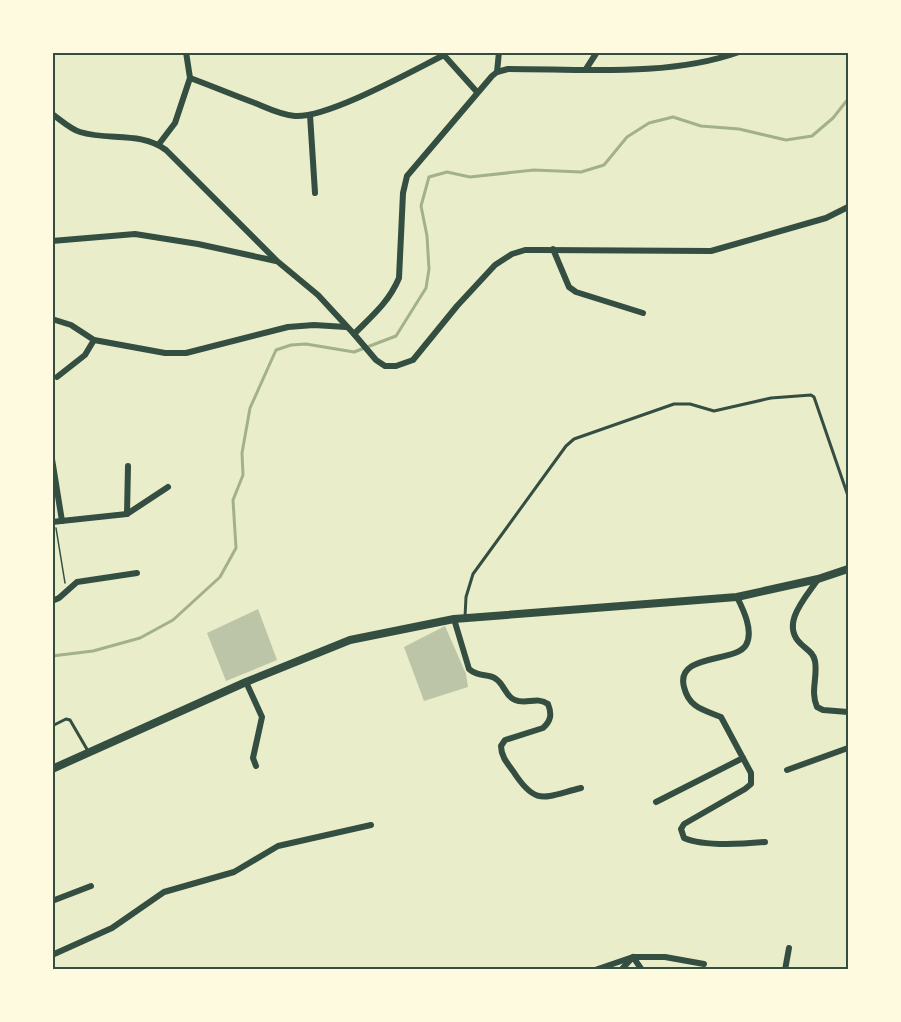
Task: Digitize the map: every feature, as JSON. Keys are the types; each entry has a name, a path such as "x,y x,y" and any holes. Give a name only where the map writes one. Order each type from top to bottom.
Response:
{"main road":[{"path":"52,769 246,682 350,640 454,619 737,597 818,579 849,569"}],"street":[{"path":"159,144 175,123 190,78 186,52"},
{"path":"497,72 499,52"},
{"path":"586,69 597,52"},
{"path":"355,335 384,306 399,278 403,193 407,176 477,92 497,72 508,69 672,68 718,60 739,52"},
{"path":"190,78 275,111 293,116 310,115 395,80 443,54 477,92"},
{"path":"52,114 80,132 140,138 159,144 277,261 318,295 376,360 391,367 413,360 422,352 457,306 495,265 512,254 525,250 553,249 711,251 749,242 826,218 849,207"},
{"path":"310,115 315,193"},
{"path":"52,241 135,234 198,244 277,261"},
{"path":"553,249 569,287 576,292 643,313"},
{"path":"52,319 70,325 94,340 165,353 186,353 288,327 314,325 346,327"},
{"path":"57,377 85,355 94,340"},
{"path":"52,459 56,521 127,514 168,487"},
{"path":"127,514 128,466"},
{"path":"52,601 77,582 137,573"},
{"path":"818,579 794,615 792,627 795,637 814,656 816,666 813,687 817,707 822,710 849,712"},
{"path":"737,597 747,623 748,639 745,647 739,652 694,665 684,676 683,686 690,702 697,709 721,717 751,773 751,784 684,824 681,829 684,837 690,840 711,843 765,842"},
{"path":"454,619 469,669 479,676 496,679 517,701 537,699 548,704 551,715 547,725 505,740 501,746 503,757 524,788 532,795 542,798 581,788"},
{"path":"246,682 262,717 253,758 256,766"},
{"path":"787,770 849,748"},
{"path":"656,802 743,758"},
{"path":"52,955 112,928 164,892 234,872 278,846 370,825"},
{"path":"52,901 91,886"},
{"path":"785,969 789,948"},
{"path":"595,969 633,957 665,957 704,964"},
{"path":"621,969 633,957"},
{"path":"633,957 642,969"}],"lane":[{"path":"465,619 466,597 473,574 566,446 574,439 674,404 690,404 719,411 771,399 811,395 814,397 849,496"},
{"path":"52,726 66,719 70,720 89,753"}],"path":[{"path":"56,521 67,591"}],"building":[{"path":"258,609 277,660 226,681 207,633"},
{"path":"445,626 466,674 468,687 424,701 404,647"}],"waterway":[{"path":"52,656 93,651 140,638 173,620 220,577 236,548 233,500 243,475 242,453 250,408 276,350 291,345 306,344 354,352 396,336 426,288 429,269 427,236 421,206 429,177 447,172 470,177 534,170 581,172 604,165 627,137 649,123 673,117 701,126 739,129 786,140 812,136 833,118 848,99"}]}
